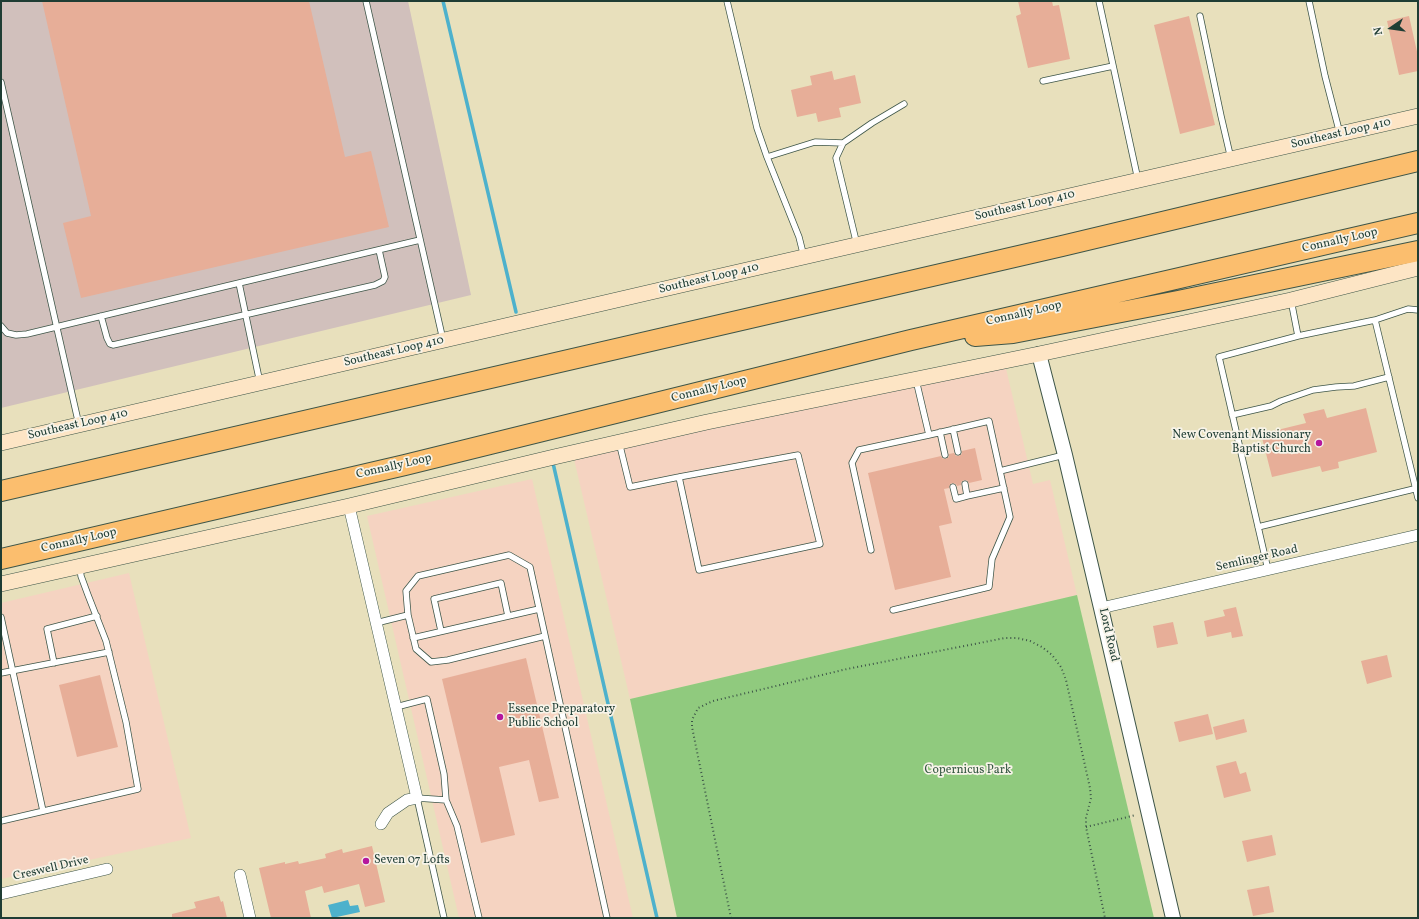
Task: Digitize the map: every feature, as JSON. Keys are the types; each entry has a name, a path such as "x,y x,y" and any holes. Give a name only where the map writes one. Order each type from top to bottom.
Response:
{"highway":[{"path":"1,491 1054,248 1418,161"},
{"name":"Connally Loop","path":"1,559 458,452 911,340 1418,224"},
{"path":"911,340 1013,333 1208,295 1418,251"}],"main road":[{"name":"Southeast Loop 410","path":"1,443 1418,116"},
{"path":"1,584 80,565 349,506 715,420 1039,354 1291,300 1418,268"}],"street":[{"name":"Lord Road","path":"1039,354 1065,455 1173,918"},
{"path":"349,506 417,798 407,800 388,813 381,824"},
{"name":"Semlinger Road","path":"1101,608 1418,535"},
{"name":"Creswell Drive","path":"1,894 107,869"},
{"path":"240,875 250,918"}],"lane":[{"path":"366,1 443,340"},
{"path":"727,1 757,128 799,237 805,257"},
{"path":"1099,1 1138,181"},
{"path":"1309,1 1325,76 1340,134"},
{"path":"1200,16 1231,159"},
{"path":"1043,82 1113,66"},
{"path":"1,82 79,425"},
{"path":"858,245 836,158 843,142 904,104"},
{"path":"767,157 815,142 843,142"},
{"path":"1,326 7,332 16,335 27,334 420,240"},
{"path":"102,316 107,338 110,344 113,345 380,283 385,277 378,250"},
{"path":"239,283 260,383"},
{"path":"1291,300 1298,336"},
{"path":"1268,570 1219,356 1298,336 1375,320 1408,309 1418,310"},
{"path":"1375,320 1417,488 1418,498"},
{"path":"1232,415 1271,406 1313,390 1354,386 1389,377"},
{"path":"916,378 929,435"},
{"path":"870,550 852,463 859,450 989,421 1010,517 992,559 989,587 892,610"},
{"path":"953,429 958,452"},
{"path":"940,432 946,455"},
{"path":"618,442 630,487 679,477 798,455 820,544 699,570 679,477"},
{"path":"1000,471 1065,455"},
{"path":"965,484 967,496"},
{"path":"953,487 956,498 1004,488"},
{"path":"1258,527 1417,488"},
{"path":"545,636 448,660 431,662 416,649 408,614 406,590 418,576 509,555 530,567 607,918"},
{"path":"1,821 138,789 126,722 109,652 81,576 80,565"},
{"path":"441,632 434,599 501,583 508,616"},
{"path":"413,638 539,609"},
{"path":"376,623 408,614"},
{"path":"54,662 47,629 97,616"},
{"path":"1,617 44,811"},
{"path":"1,673 109,652"},
{"path":"396,707 427,699 444,774 446,800 457,826 479,918"},
{"path":"444,918 417,798 446,800"}],"path":[{"path":"731,918 692,728 692,720 698,708 714,701 847,669 1005,638 1017,638 1030,641 1042,647 1052,655 1061,668 1066,680 1090,788 1091,798 1086,818 1086,827 1105,918"},
{"path":"1086,827 1148,812"}],"shaded area":[{"path":"1,1 408,1 471,295 1,408"},
{"path":"1004,360 1033,484 1050,480 1077,595 630,699 574,459"},
{"name":"Essence Preparatory Public School","path":"532,479 633,918 459,918 367,516"},
{"path":"129,573 191,838 1,879 1,603"}],"green space":[{"name":"Copernicus Park","path":"1077,595 1154,918 677,918 630,699"}],"water":[{"path":"348,900 350,906 358,905 360,912 332,918 328,905"}],"building":[{"path":"42,1 309,1 345,157 371,151 389,227 81,298 63,223 91,216"},
{"path":"1018,1 1052,1 1053,6 1059,5 1070,59 1028,68 1016,16 1021,14"},
{"path":"1189,16 1215,125 1180,134 1154,25"},
{"path":"1409,16 1418,56 1418,71 1399,75 1387,21"},
{"path":"832,71 834,80 855,75 861,103 839,108 841,117 818,122 816,113 797,117 791,90 812,85 810,76"},
{"name":"New Covenant Missionary Baptist Church","path":"1366,408 1377,452 1338,462 1339,468 1322,472 1320,466 1272,477 1261,434 1306,423 1303,414 1324,409 1327,418"},
{"path":"975,448 982,480 969,483 967,480 964,480 961,482 961,485 957,486 956,484 952,483 950,484 949,488 944,489 952,523 939,526 951,577 895,590 868,473 941,456 943,459 946,459 949,457 949,454 954,453 956,456 959,456 962,454 962,451"},
{"path":"1236,607 1243,636 1232,638 1231,632 1207,637 1204,621 1225,616 1223,610"},
{"path":"1173,622 1178,644 1157,648 1153,626"},
{"path":"1387,655 1392,677 1367,684 1361,661"},
{"path":"526,658 559,798 539,802 529,760 499,767 515,835 481,843 442,679"},
{"path":"100,675 118,747 77,757 59,685"},
{"path":"1208,714 1213,734 1179,742 1174,722"},
{"path":"1244,719 1247,732 1216,740 1213,727"},
{"path":"1236,761 1240,774 1246,772 1251,791 1224,798 1216,766"},
{"path":"1272,835 1276,855 1247,862 1242,841"},
{"path":"372,846 385,902 365,907 359,884 324,893 322,886 305,891 311,918 271,918 259,868 285,862 285,864 298,861 299,864 326,858 325,854 342,849 343,853"},
{"path":"1269,886 1274,912 1253,916 1247,890"},
{"path":"219,896 221,902 223,901 227,918 172,918 172,914 196,908 194,902"}],"waterway":[{"path":"443,1 516,312"},
{"path":"553,463 657,918"}],"place":[{"name":"New Covenant Missionary Baptist Church","path":"1319,443"},
{"name":"Essence Preparatory Public School","path":"500,717"},
{"name":"Seven 07 Lofts","path":"366,861"}]}
